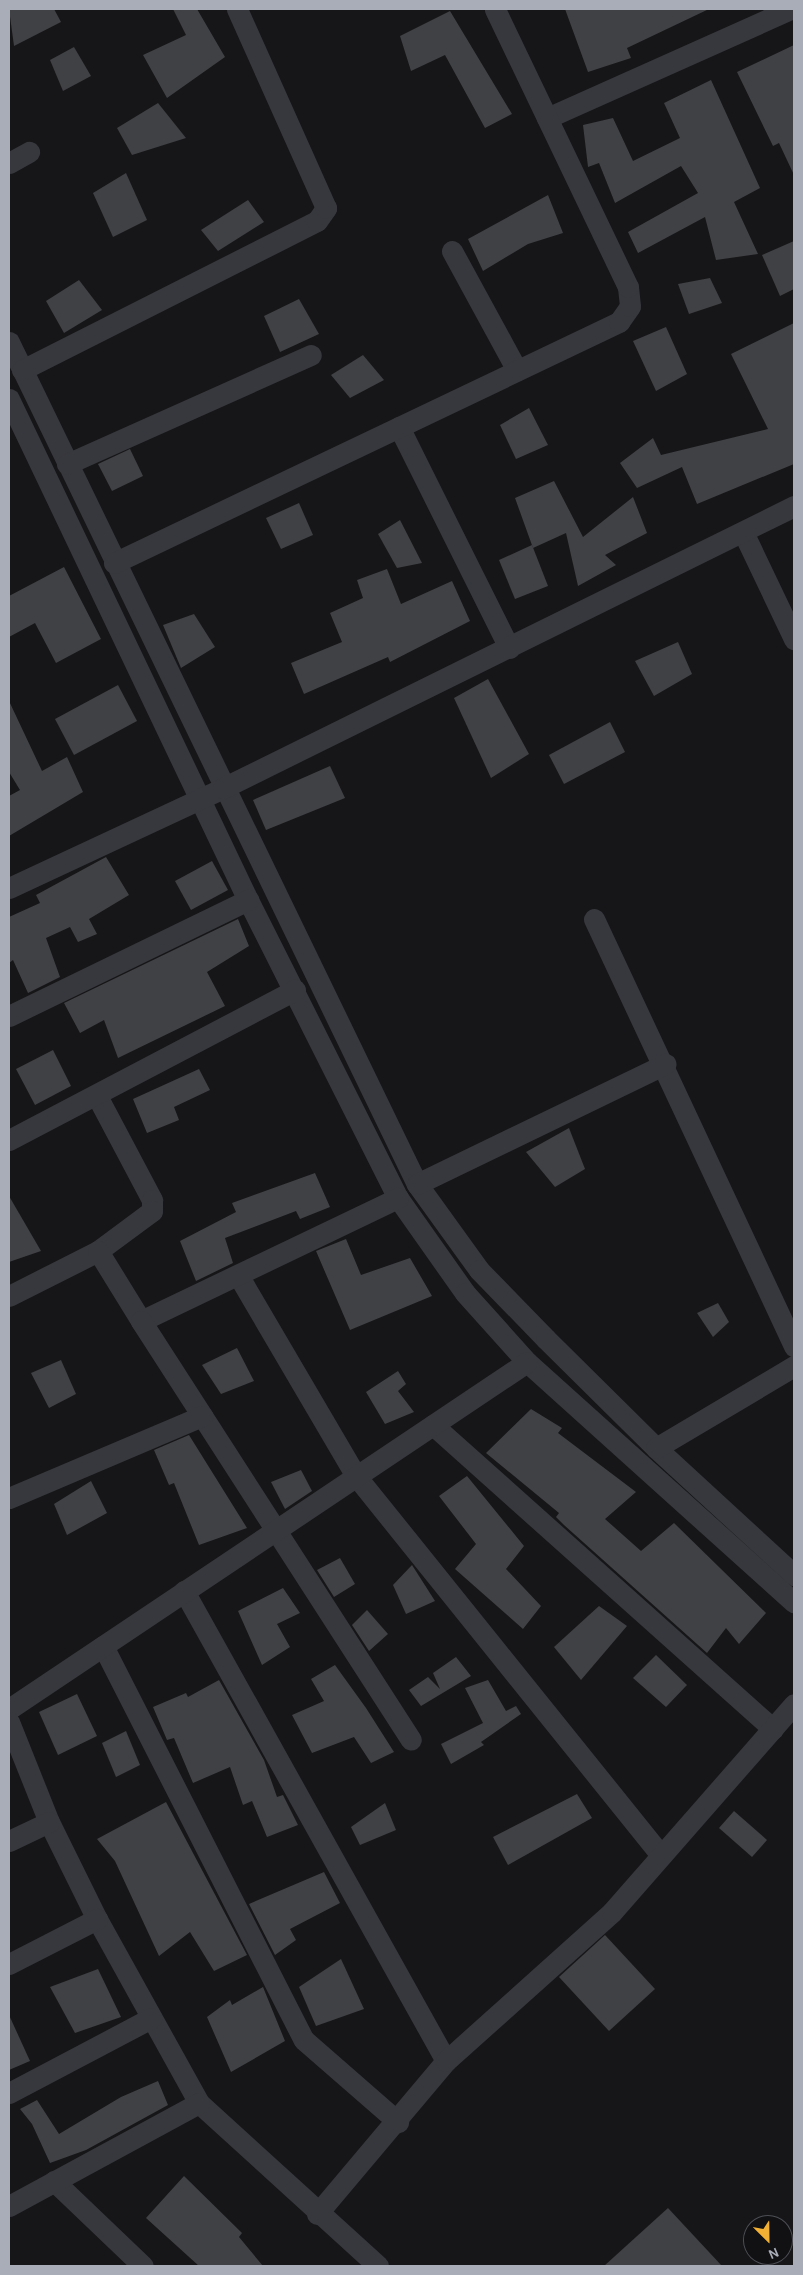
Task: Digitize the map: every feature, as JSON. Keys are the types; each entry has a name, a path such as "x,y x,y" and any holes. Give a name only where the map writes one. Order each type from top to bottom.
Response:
{"street":[{"path":"22,370 317,221 326,208 237,9"},
{"path":"114,563 619,322 630,306 628,287 495,9"},
{"path":"547,118 791,9"},
{"path":"9,163 29,152"},
{"path":"452,251 517,370"},
{"path":"9,342 223,788 417,1184 479,1270 656,1448 794,1575"},
{"path":"67,464 311,355"},
{"path":"9,399 248,900 296,990 398,1198 465,1293 527,1362 794,1602"},
{"path":"399,427 509,648"},
{"path":"9,888 223,788 794,506"},
{"path":"743,532 794,639"},
{"path":"9,1016 248,900"},
{"path":"594,919 665,1064 794,1346"},
{"path":"9,1140 97,1096 296,990"},
{"path":"417,1184 665,1064"},
{"path":"9,1296 98,1252 152,1211 152,1200 97,1096"},
{"path":"140,1321 398,1198"},
{"path":"98,1252 140,1321 411,1740"},
{"path":"238,1275 356,1476 661,1856"},
{"path":"9,1709 527,1362"},
{"path":"656,1448 794,1366"},
{"path":"9,1498 202,1416"},
{"path":"433,1424 773,1729"},
{"path":"184,1591 446,2061"},
{"path":"103,1646 304,2040 398,2122"},
{"path":"317,2214 398,2122 446,2061 612,1912 794,1704"},
{"path":"9,1722 49,1822 97,1919 199,2103 317,2214 378,2266"},
{"path":"9,1841 49,1822"},
{"path":"9,1964 97,1919"},
{"path":"9,2093 151,2018"},
{"path":"9,2206 199,2103"},
{"path":"54,2181 142,2266"}],"building":[{"path":"9,9 54,9 61,22 14,46"},
{"path":"173,9 197,9 225,57 167,98 143,55 186,35"},
{"path":"565,9 709,9 627,48 631,58 588,72"},
{"path":"450,11 512,114 485,128 445,55 411,71 400,36"},
{"path":"794,45 794,175 779,143 773,146 737,72"},
{"path":"74,47 91,76 63,91 50,60"},
{"path":"711,80 760,188 734,202 758,254 716,260 705,217 638,253 628,232 698,193 681,166 615,203 599,163 588,167 583,125 613,118 633,161 680,138 664,103"},
{"path":"158,103 186,138 132,155 117,128"},
{"path":"126,173 147,220 113,237 93,193"},
{"path":"548,195 563,233 528,244 483,271 468,239"},
{"path":"248,200 264,222 218,251 201,230"},
{"path":"794,241 794,289 780,296 762,255"},
{"path":"710,278 722,303 689,314 678,284"},
{"path":"79,280 102,310 64,333 46,301"},
{"path":"299,299 319,334 280,352 264,316"},
{"path":"794,323 794,464 697,504 682,467 637,488 620,463 653,438 661,455 768,429 731,354"},
{"path":"666,327 687,374 656,391 633,341"},
{"path":"363,355 384,380 350,398 331,375"},
{"path":"529,408 548,445 516,459 500,425"},
{"path":"130,449 143,476 112,491 98,464"},
{"path":"554,481 583,537 633,497 647,533 605,555 616,565 578,586 566,533 533,548 515,498"},
{"path":"299,503 313,535 281,549 266,518"},
{"path":"400,520 422,563 397,568 378,534"},
{"path":"532,545 548,586 515,599 499,560"},
{"path":"64,567 101,639 56,663 35,623 9,637 9,596"},
{"path":"387,569 401,604 452,581 470,621 390,662 388,657 304,694 291,663 342,642 330,613 363,598 357,580"},
{"path":"194,614 215,647 181,668 163,625"},
{"path":"678,642 692,674 654,696 635,661"},
{"path":"488,679 529,754 491,778 454,698"},
{"path":"118,685 137,721 74,755 55,719"},
{"path":"9,701 42,771 67,757 83,792 9,836 9,796 20,790 9,772"},
{"path":"610,722 625,752 564,784 549,755"},
{"path":"330,766 345,798 266,830 253,800"},
{"path":"106,857 129,895 89,919 97,934 78,942 70,927 46,938 60,977 28,993 13,960 9,963 9,917 40,903 36,895"},
{"path":"212,861 228,890 191,910 175,881"},
{"path":"238,919 249,946 207,972 225,1006 118,1058 104,1020 80,1033 64,1003"},
{"path":"53,1050 71,1086 35,1105 16,1069"},
{"path":"199,1069 210,1090 174,1107 179,1120 147,1133 133,1099"},
{"path":"569,1128 585,1169 555,1187 526,1152"},
{"path":"315,1173 330,1207 300,1219 296,1211 225,1238 233,1263 196,1281 180,1241 236,1212 232,1203"},
{"path":"9,1196 41,1251 9,1262"},
{"path":"346,1239 361,1275 410,1258 432,1296 350,1330 316,1251"},
{"path":"718,1303 729,1322 713,1337 697,1313"},
{"path":"237,1348 254,1381 221,1394 202,1365"},
{"path":"61,1360 76,1394 49,1408 31,1373"},
{"path":"398,1371 406,1384 398,1391 414,1412 385,1424 366,1392"},
{"path":"531,1409 562,1428 558,1433 636,1492 605,1519 641,1551 674,1523 766,1613 739,1644 726,1628 707,1653 564,1525 556,1517 559,1513 486,1453"},
{"path":"189,1435 247,1528 199,1545 174,1483 169,1485 154,1450"},
{"path":"301,1470 312,1491 285,1509 271,1482"},
{"path":"467,1476 524,1546 506,1569 541,1606 523,1629 455,1569 476,1544 439,1496"},
{"path":"91,1481 107,1513 67,1535 54,1504"},
{"path":"340,1558 355,1584 334,1597 317,1570"},
{"path":"412,1565 435,1601 406,1614 393,1585"},
{"path":"283,1588 300,1613 277,1624 290,1647 262,1665 238,1611"},
{"path":"599,1606 627,1626 581,1680 554,1647"},
{"path":"367,1610 388,1634 369,1651 352,1625"},
{"path":"656,1655 687,1685 666,1707 633,1678"},
{"path":"456,1657 471,1676 421,1706 409,1690 428,1677 440,1689 433,1673"},
{"path":"335,1665 366,1708 394,1752 371,1763 354,1737 312,1753 292,1715 324,1701 311,1679"},
{"path":"219,1680 264,1760 277,1797 283,1795 298,1825 267,1837 252,1801 243,1805 230,1767 193,1783 174,1738 167,1740 153,1707 186,1693 188,1697"},
{"path":"488,1680 506,1711 516,1706 521,1714 481,1742 484,1745 451,1764 441,1744 483,1723 465,1688"},
{"path":"77,1694 97,1736 58,1755 39,1712"},
{"path":"126,1731 140,1765 116,1777 102,1743"},
{"path":"577,1794 592,1818 508,1865 493,1837"},
{"path":"166,1802 247,1955 214,1971 190,1932 159,1956 115,1861 97,1839"},
{"path":"385,1803 396,1830 360,1845 351,1827"},
{"path":"734,1811 767,1840 752,1857 719,1828"},
{"path":"324,1872 340,1903 290,1929 296,1940 275,1955 249,1904"},
{"path":"605,1935 655,1989 609,2031 559,1977"},
{"path":"341,1959 364,2009 316,2026 299,1987"},
{"path":"98,1969 121,2017 75,2033 50,1987"},
{"path":"263,1987 285,2041 231,2072 207,2017 230,2000 232,2005"},
{"path":"9,2015 30,2061 9,2070"},
{"path":"158,2081 168,2105 86,2150 50,2163 32,2124 20,2109 37,2100 59,2134 121,2097"},
{"path":"184,2176 242,2233 239,2237 263,2266 199,2266 146,2218"},
{"path":"668,2208 722,2266 604,2266"}]}
